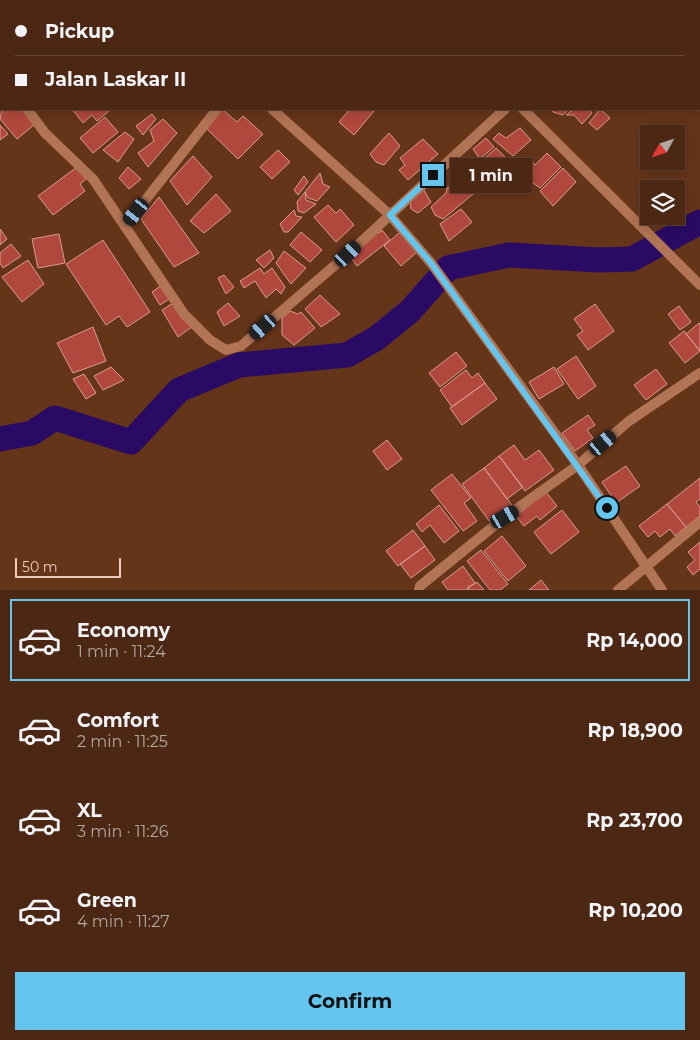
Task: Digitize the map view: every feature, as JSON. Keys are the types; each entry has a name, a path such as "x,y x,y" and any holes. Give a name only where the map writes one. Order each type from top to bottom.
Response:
{"street":[{"path":"27,110 45,132 93,179 184,314 210,340 226,350 241,346 390,215 504,110"},
{"path":"125,226 216,110"},
{"path":"273,110 390,215 431,263 578,465 662,590"},
{"path":"524,110 698,283"},
{"path":"418,589 505,517 578,465 629,421 700,373"},
{"path":"618,590 700,522"}],"building":[{"path":"2,110 23,110 35,124 17,139 0,119"},
{"path":"73,110 109,111 97,121 92,115 83,123"},
{"path":"223,110 237,122 243,116 263,134 238,159 205,127"},
{"path":"349,110 374,111 354,135 339,122"},
{"path":"552,110 568,110 563,115 553,112"},
{"path":"573,110 590,110 592,113 582,124 574,115 566,115"},
{"path":"599,110 610,118 597,130 589,123"},
{"path":"152,114 156,119 143,135 136,126"},
{"path":"105,117 118,132 93,153 80,138"},
{"path":"163,119 177,133 148,167 138,153 154,141 150,130"},
{"path":"0,125 8,134 0,140"},
{"path":"520,128 531,140 513,156 493,139 499,133 506,138"},
{"path":"125,132 134,139 118,162 103,150"},
{"path":"389,133 400,146 384,165 376,162 370,154"},
{"path":"486,138 494,147 480,159 473,149"},
{"path":"423,139 438,154 408,180 399,170 405,165 400,158"},
{"path":"496,148 505,157 491,169 483,160"},
{"path":"278,150 290,162 272,179 260,167"},
{"path":"547,153 561,167 540,188 526,178 521,169 529,158 535,165"},
{"path":"193,156 212,177 187,205 170,181"},
{"path":"509,157 519,166 499,183 491,172"},
{"path":"77,167 86,179 80,184 85,191 53,215 38,196"},
{"path":"128,167 141,179 129,189 119,178"},
{"path":"563,168 576,182 553,206 540,191"},
{"path":"320,173 323,184 330,187 317,201 308,198 305,192"},
{"path":"304,176 308,182 298,195 294,190"},
{"path":"460,182 473,194 443,219 435,215 431,207 446,193 447,188"},
{"path":"423,189 431,202 418,213 411,209 410,200"},
{"path":"305,192 306,200 316,204 304,213 298,211 297,202"},
{"path":"216,194 231,211 204,233 190,221"},
{"path":"159,197 199,253 174,267 141,219"},
{"path":"328,205 336,213 340,209 354,225 336,242 314,217"},
{"path":"461,209 472,222 449,241 440,224"},
{"path":"294,210 296,216 302,217 288,232 284,232 280,224"},
{"path":"0,229 7,239 0,245"},
{"path":"382,230 390,240 357,266 348,254 377,231 379,233"},
{"path":"301,232 322,250 310,262 290,245"},
{"path":"400,232 417,252 401,266 384,246"},
{"path":"59,234 65,263 38,268 32,239"},
{"path":"103,240 150,312 127,327 119,316 106,325 66,264"},
{"path":"11,244 21,256 3,268 0,263 0,253"},
{"path":"270,250 274,258 264,268 256,260"},
{"path":"284,251 306,268 291,284 276,263"},
{"path":"28,260 44,284 22,302 2,277"},
{"path":"260,268 264,274 272,268 285,287 281,294 276,289 266,298 255,281 244,288 240,281"},
{"path":"224,275 234,287 226,294 218,278"},
{"path":"162,285 171,298 160,305 152,292"},
{"path":"320,295 340,314 321,327 305,309"},
{"path":"173,303 193,326 178,337 162,310"},
{"path":"228,303 240,316 224,326 217,312"},
{"path":"595,304 614,331 588,350 577,335 583,331 574,319"},
{"path":"679,306 691,322 680,330 668,314"},
{"path":"290,311 298,314 301,312 315,328 294,345 282,335 282,318"},
{"path":"700,324 700,351 686,334"},
{"path":"93,327 106,361 73,373 57,343"},
{"path":"684,331 700,351 685,363 669,343"},
{"path":"456,352 467,366 440,387 429,373"},
{"path":"576,356 596,386 578,399 557,369"},
{"path":"111,367 124,380 103,390 94,376"},
{"path":"554,367 564,384 539,399 529,382"},
{"path":"656,369 667,384 646,400 634,385"},
{"path":"466,370 472,378 478,373 485,383 452,407 440,390"},
{"path":"84,374 96,393 86,399 73,379"},
{"path":"485,383 497,399 462,425 450,408"},
{"path":"588,415 595,425 587,430 593,438 575,451 562,433"},
{"path":"387,440 402,459 387,470 373,451"},
{"path":"514,445 525,460 539,450 554,470 525,491 499,456"},
{"path":"499,456 523,487 507,499 484,468"},
{"path":"626,466 640,486 616,503 602,482"},
{"path":"484,468 512,505 490,522 462,484"},
{"path":"452,474 471,498 464,503 477,521 463,531 431,490"},
{"path":"700,478 700,499 696,502 700,507 700,516 686,527 667,504"},
{"path":"546,492 557,506 540,520 537,516 524,526 516,516"},
{"path":"667,504 686,527 675,536 670,529 660,537 655,531 648,537 639,526"},
{"path":"439,505 459,531 444,543 430,525 422,532 416,524"},
{"path":"562,510 579,532 551,554 534,532"},
{"path":"413,530 425,546 398,566 386,551"},
{"path":"502,536 526,566 508,581 484,551"},
{"path":"700,542 700,569 693,575 687,567 695,560 688,552"},
{"path":"425,546 435,560 411,578 400,564"},
{"path":"481,550 508,584 500,590 490,590 467,561"},
{"path":"463,566 475,583 467,588 469,590 448,590 442,582"},
{"path":"541,580 549,590 529,590"},
{"path":"477,582 484,590 469,590 468,588"}],"waterway":[{"path":"0,439 32,433 55,418 131,442 179,390 239,365 347,355 377,338 410,311 448,268 509,255 599,260 632,259 700,222"}],"route":[{"path":"433,175 390,215 431,263 578,465 607,508"}]}
